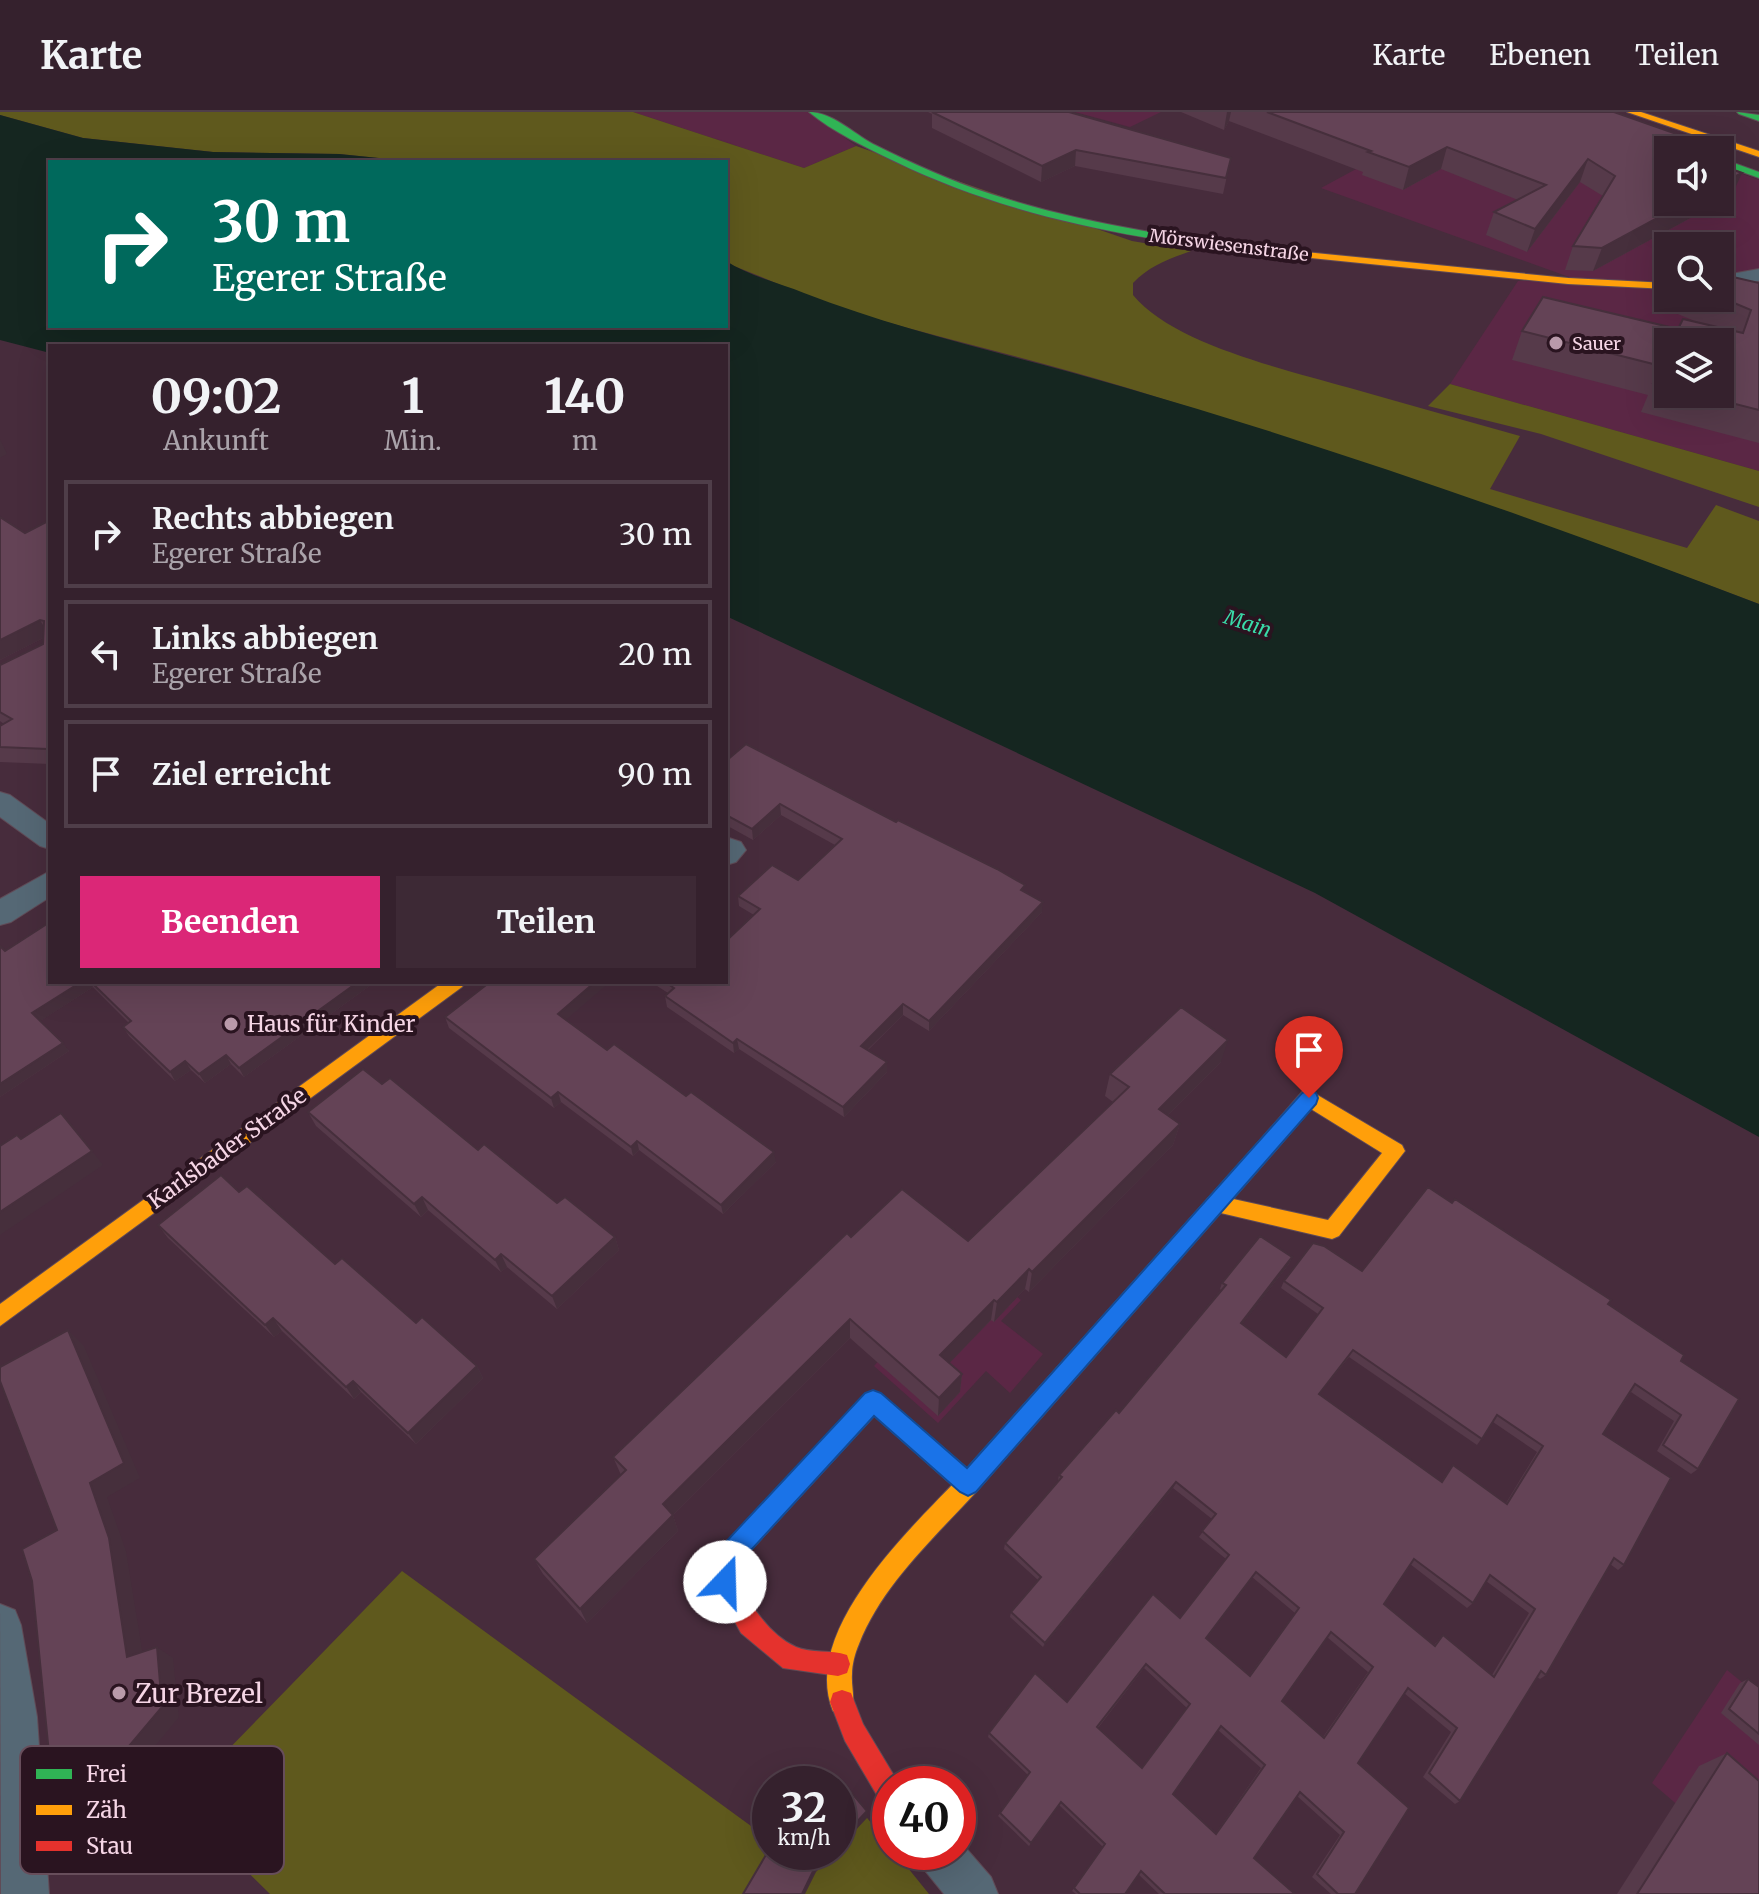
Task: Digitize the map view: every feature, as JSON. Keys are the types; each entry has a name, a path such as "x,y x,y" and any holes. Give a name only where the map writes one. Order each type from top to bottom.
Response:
{"main road":[{"name":"Mörswiesenstraße","path":"814,112 878,151 944,183 1026,210 1097,226 1215,247 1592,284 1654,286"},
{"path":"1578,112 1654,138"},
{"path":"1632,112 1759,154"},
{"path":"1673,112 1759,140"},
{"path":"1742,112 1759,118"},
{"path":"1734,166 1759,175"},
{"name":"Karlsbader Straße","path":"0,1316 453,984"},
{"path":"872,1766 841,1700 838,1664 858,1617 900,1561 1215,1204 1309,1098 1395,1151 1332,1230 1215,1204"},
{"path":"838,1664 792,1659 749,1625 725,1582 731,1555 873,1401 968,1484"}],"street":[{"path":"1734,279 1759,275"},
{"path":"0,802 48,838"},
{"path":"0,914 48,883"},
{"path":"0,1625 15,1717 20,1806"},
{"path":"954,1870 974,1894"},
{"path":"24,1874 25,1894"}],"shaded area":[{"path":"0,112 633,112 804,168 856,146 1132,241 1191,251 1146,272 1133,283 1133,295 1152,313 1175,328 1234,354 1520,436 1490,489 1687,548 1716,505 1759,521 1759,604 1525,518 1368,465 1098,379 852,312 734,266 728,262 728,160 398,160 339,154 213,152 83,138 0,115"},
{"path":"633,112 810,112 856,146 804,168"},
{"path":"1075,112 1161,112 1130,127"},
{"path":"1654,150 1654,216 1734,216 1734,171 1759,180 1759,471 1450,384 1518,281 1583,282 1321,188 1382,155"},
{"path":"1450,384 1759,471 1759,507 1541,434 1428,406"},
{"path":"902,1203 1021,1300 1001,1321 1043,1354 1010,1393 986,1371 938,1423 874,1366 894,1344"},
{"path":"402,1571 752,1827 752,1870 856,1870 856,1804 872,1824 872,1870 910,1870 929,1894 270,1894 250,1874 284,1874 284,1746 232,1746"},
{"path":"1727,1670 1759,1696 1759,1875 1652,1783"}],"water":[{"name":"Main","path":"0,115 83,138 213,152 339,154 398,160 48,160 48,328 728,328 728,262 754,275 882,320 1123,387 1364,462 1602,545 1759,604 1759,1137 1315,893 728,617 728,344 48,344 48,352 0,340"}],"building":[{"path":"932,112 1069,112 1231,158 1226,178 1076,150 1042,166"},
{"path":"1267,112 1614,112 1682,136 1654,136 1654,216 1661,216 1602,248 1573,246 1615,176 1588,159 1535,229 1494,212 1546,185 1447,147 1409,167 1368,152 1371,151"},
{"path":"1734,277 1759,283 1759,410 1734,404 1734,331 1743,333 1751,310 1734,303"},
{"path":"1543,297 1674,328 1654,328 1654,364 1522,331"},
{"path":"1683,319 1722,328 1678,328"},
{"path":"0,517 25,533 48,521 48,750 0,747 0,726 12,719 0,712 0,665 43,644 44,621 40,620 0,640"},
{"path":"746,744 896,822 898,820 997,869 1025,885 1021,890 1043,902 929,1021 903,1004 861,1046 887,1062 843,1107 737,1039 733,1043 665,996 674,988 668,984 728,984 728,939 760,909 738,896 772,865 798,880 842,839 780,804 752,829 728,816 728,759"},
{"path":"48,923 48,984 78,984 32,1013 63,1043 0,1084 0,946 5,951"},
{"name":"Haus für Kinder","path":"93,984 355,984 239,1068 226,1055 199,1074 185,1061 170,1072 123,1027 131,1021"},
{"path":"487,984 593,984 558,1014 607,1050 614,1044 686,1096 691,1092 774,1152 721,1205 637,1141 631,1147 558,1092 551,1098 445,1017"},
{"path":"1181,1007 1228,1040 1159,1109 1180,1124 1032,1272 1029,1269 997,1302 994,1300 940,1355 962,1374 939,1398 850,1319 663,1504 673,1515 580,1609 534,1559 626,1470 613,1457 847,1233 851,1237 902,1189 968,1241 1129,1087 1110,1074"},
{"path":"363,1069 382,1084 390,1078 478,1150 484,1144 557,1203 565,1197 615,1237 552,1296 501,1254 495,1260 422,1197 414,1204 308,1112"},
{"path":"61,1113 92,1151 0,1212 0,1146 17,1135 21,1139"},
{"path":"221,1175 239,1192 247,1186 335,1264 342,1258 416,1323 422,1317 477,1366 408,1433 353,1381 346,1387 273,1318 265,1325 158,1225"},
{"path":"1428,1187 1452,1203 1455,1199 1611,1300 1608,1304 1684,1355 1681,1361 1739,1399 1698,1469 1663,1445 1681,1415 1635,1384 1603,1434 1671,1478 1624,1565 1614,1558 1546,1675 1541,1671 1460,1801 1429,1773 1457,1728 1408,1688 1358,1763 1409,1808 1355,1894 1338,1894 1317,1874 1344,1832 1300,1792 1254,1858 1295,1894 1165,1894 1141,1871 1125,1894 1080,1894 1074,1888 1105,1844 1061,1802 1031,1843 1000,1813 1030,1772 989,1733 1035,1673 1067,1702 1153,1594 1180,1618 1229,1555 1202,1531 1216,1514 1176,1482 1045,1643 1011,1612 1041,1577 1005,1543 1062,1477 1059,1475 1116,1410 1119,1413 1226,1285 1222,1283 1260,1236 1292,1257 1241,1323 1286,1357 1323,1308 1284,1281 1313,1243 1324,1246 1362,1271","holes":["1353,1350 1482,1439 1497,1415 1543,1446 1507,1504 1453,1465 1442,1482 1319,1394","1414,1559 1473,1603 1490,1575 1535,1609 1494,1677 1443,1635 1435,1646 1384,1604","1256,1572 1299,1608 1250,1676 1206,1638","1331,1632 1373,1667 1324,1738 1282,1701","1146,1664 1190,1704 1142,1768 1097,1727","1221,1726 1265,1765 1216,1834 1173,1794"]},
{"path":"68,1330 124,1463 90,1483 109,1538 127,1657 157,1647 162,1707 129,1746 48,1746 32,1581 22,1549 57,1530 0,1381 0,1367"},
{"path":"1748,1679 1759,1687 1759,1734 1729,1709"},
{"path":"1727,1753 1759,1781 1759,1894 1637,1894"},
{"path":"856,1798 867,1811 856,1823"},
{"path":"757,1870 814,1870 802,1894 743,1894"}],"traffic: fast":[{"path":"814,112 869,145 926,173 1045,213 1169,239 1295,254"},
{"path":"1578,112 1654,138"},
{"path":"1742,112 1759,118"},
{"path":"1734,166 1759,175"},
{"path":"968,1484 1268,1145"}],"traffic: slow":[{"path":"1632,112 1759,154"},
{"path":"1295,254 1568,281 1654,285"},
{"path":"0,1316 453,984"},
{"path":"1215,1204 1332,1230 1395,1151 1309,1098 1268,1145"},
{"path":"842,1702 839,1674 846,1644 860,1614 903,1556 968,1484 879,1406"}],"traffic: jam":[{"path":"838,1664 792,1659 749,1625 725,1582 731,1555 873,1401 879,1406"},
{"path":"842,1702 854,1732 874,1766"}],"place":[{"name":"Sauer","path":"1556,343"},
{"name":"Haus für Kinder","path":"231,1024"},
{"name":"Zur Brezel","path":"119,1693"}],"route":[{"path":"725,1582 731,1555 873,1401 968,1484 1309,1098"}]}
